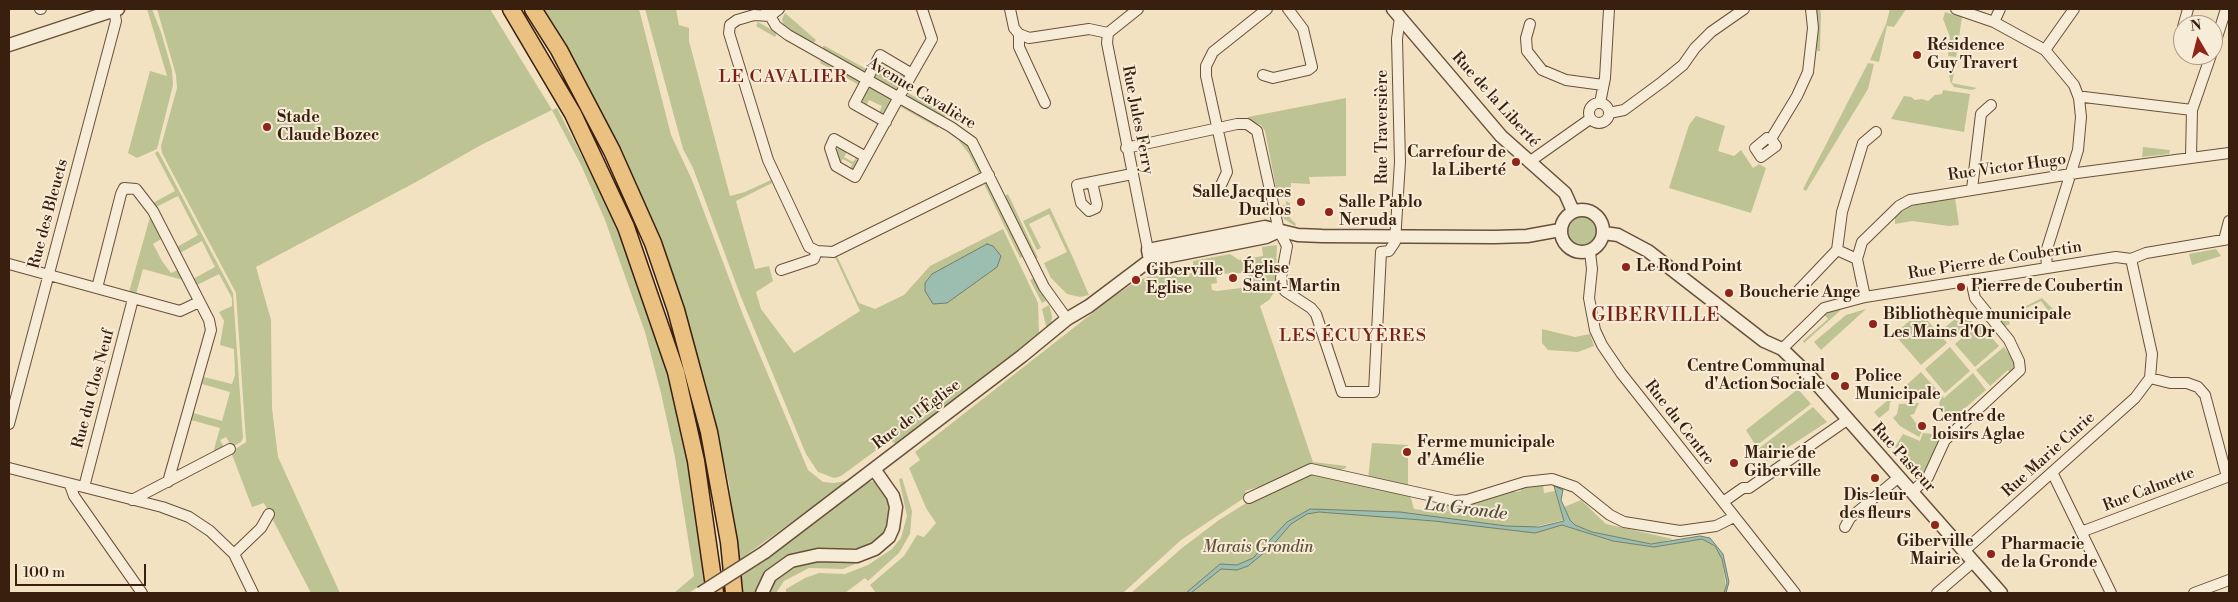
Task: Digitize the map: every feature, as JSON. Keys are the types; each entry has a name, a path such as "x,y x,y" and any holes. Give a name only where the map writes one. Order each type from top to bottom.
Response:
{"main road":[{"path":"511,9 573,114 626,227 676,372 696,462 715,593"},
{"path":"533,9 559,50 612,151 653,243 673,301 709,432 726,525 734,593"}],"street":[{"path":"779,9 737,20 730,25 729,33 773,173 805,241 817,251 833,252 989,175"},
{"path":"866,157 932,39 922,9"},
{"path":"1010,9 1012,22 1019,34 1019,47 1045,103"},
{"path":"1019,34 1035,38 1089,29 1108,33 1138,9"},
{"path":"1221,185 1227,172 1206,76 1208,61 1212,52 1266,9"},
{"path":"1263,75 1273,78 1308,70 1312,67 1303,29 1288,9"},
{"path":"1600,103 1609,9"},
{"path":"1609,113 1624,110 1662,82 1683,65 1695,48 1711,32 1743,9"},
{"path":"1771,139 1797,96 1808,72 1813,28 1811,9"},
{"path":"1956,9 1994,22 2045,50 2074,85 2079,98 2082,117 2078,150 2046,252 2047,268"},
{"path":"1994,22 2000,9"},
{"path":"2045,50 2074,9"},
{"path":"9,47 116,10"},
{"name":"Rue des Bleuets","path":"9,424 116,21 116,10"},
{"name":"Avenue Cavalière","path":"768,13 776,26 788,35 900,97 955,129 972,142 1044,288 1067,319"},
{"name":"Rue de la Liberté","path":"1396,13 1501,136 1565,193 1573,211"},
{"name":"Rue Traversière","path":"1394,236 1400,162 1396,13"},
{"path":"1530,24 1526,33 1527,51 1542,70 1566,80 1603,85"},
{"name":"Rue Jules Ferry","path":"1108,33 1106,43 1149,255"},
{"path":"886,122 854,104 880,55 912,74"},
{"path":"2191,157 2192,110 2208,65"},
{"path":"2079,98 2084,97 2192,110"},
{"path":"1600,103 1607,107 1609,113 1606,120 1601,123 1595,123 1590,119 1588,112 1591,106 1600,103"},
{"path":"1972,189 1981,114 1991,105"},
{"path":"1529,162 1590,119"},
{"path":"1126,148 1217,128 1247,124 1257,131 1279,231 1287,246 1283,262 1282,286 1285,291 1311,308 1316,314 1342,392 1374,392 1382,252 1389,251 1394,244 1394,236"},
{"path":"1798,291 1837,250 1842,212 1863,143 1876,132"},
{"name":"Rue Victor Hugo","path":"1857,259 1862,242 1899,206 1920,196 2229,153"},
{"path":"1092,182 1132,174"},
{"path":"98,288 121,194 124,188 130,188 142,194 153,211 209,320 211,330 168,482"},
{"path":"1584,210 1595,215 1603,225 1604,233 1600,244 1590,252 1583,252 1570,246 1562,238 1560,230 1566,216 1573,211 1584,210"},
{"path":"2226,239 2229,221"},
{"name":"Rue de l'Église","path":"701,593 765,552 1022,356 1067,319 1089,306 1149,255 1266,237 1279,231 1298,235 1495,237 1527,236 1560,230"},
{"name":"Rue Pasteur","path":"1604,233 1618,235 1648,251 1764,341 1782,349 1808,374 2001,593"},
{"name":"Rue Pierre de Coubertin","path":"1782,349 1824,308 1865,297 2116,257 2131,259 2146,253 2226,239"},
{"path":"1837,250 1857,259 1865,297"},
{"path":"781,270 814,259 817,251"},
{"name":"Rue du Centre","path":"1590,252 1592,269 1589,298 1595,330 1602,345 1621,373 1794,593"},
{"path":"2131,259 2152,354 2150,378"},
{"path":"9,264 180,311 199,302"},
{"path":"1912,492 1928,477 1940,446 1945,440 2020,370 2019,361 2009,340 1976,298 1971,280"},
{"name":"Rue du Clos Neuf","path":"84,487 133,299"},
{"name":"Rue Marie Curie","path":"1964,551 2135,398 2150,378"},
{"name":"Rue Calmette","path":"2081,532 2227,477 2205,395 2198,387 2187,383 2170,383 2150,378"},
{"path":"1723,502 1743,488 1749,488 1847,420"},
{"path":"132,500 230,449"},
{"path":"9,468 132,500 189,518 210,531 234,554 253,593"},
{"path":"762,593 770,576 791,561 818,555 857,556 875,549 889,536 893,528 896,507 893,496 874,469"},
{"path":"1249,498 1311,469 1455,501 1468,500 1525,482 1552,479 1575,488 1610,515 1624,522 1680,531 1716,526 1734,517"},
{"path":"2052,472 2111,593"},
{"path":"1845,527 1850,518 1899,478"},
{"path":"70,485 74,496 142,593"},
{"path":"234,554 261,528 269,514"},
{"path":"1937,593 1973,562"},
{"path":"2194,593 2229,580"}],"green space":[{"path":"147,9 152,9 161,32 172,70 173,85 157,149 137,158 128,153 150,71 167,76"},
{"path":"157,9 490,9 552,110 481,145 416,182 256,267 271,320 272,408 278,457 340,593 311,593 264,503 252,507 231,452 246,442 236,293 162,153 161,146 177,88 176,75"},
{"path":"542,9 639,9 671,135 692,180 743,315 808,470 823,482 834,483 850,480 739,560 729,484 706,384 664,252 623,154 572,55"},
{"path":"645,9 676,9 679,25 689,28 689,41 730,196 745,192 771,180 772,183 736,201 755,269 769,266 773,281 756,292 761,309 794,353 860,311 834,255 836,254 859,303 875,309 904,295 930,266 1003,229 1038,303 1039,333 896,444 890,440 841,476 834,478 818,472 806,454 741,297 693,168 683,149"},
{"path":"1817,9 1820,9 1821,15 1820,51 1817,51"},
{"path":"1890,9 1906,9 1894,27 1887,26 1879,62 1870,60 1886,24"},
{"path":"1945,12 1962,17 1956,57 1948,56 1950,37 1943,19"},
{"path":"785,13 816,40 815,42 812,43 784,27 782,19"},
{"path":"758,22 777,33 775,37 756,26"},
{"path":"823,46 868,70 864,72 823,50"},
{"path":"821,60 859,80 859,85 820,63"},
{"path":"1868,63 1874,64 1868,89 1806,191 1803,189"},
{"path":"889,65 885,71 898,78 901,72 905,76 900,89 894,90 875,80 875,74 880,66"},
{"path":"1948,66 1955,67 1952,83 1977,88 1972,90 1954,87 1950,81"},
{"path":"871,87 892,99 884,114 879,113 882,106 869,100 866,106 862,101 866,89"},
{"path":"1943,90 1970,94 1964,132 1891,119 1904,96 1915,100 1922,99 1928,101 1935,95 1942,94"},
{"path":"908,93 947,115 944,117 909,99"},
{"path":"1346,98 1346,176 1309,177 1310,184 1291,183 1291,195 1282,197 1282,192 1277,192 1265,131 1261,125 1248,120 1248,117"},
{"path":"903,103 939,124 938,128 901,107"},
{"path":"557,108 604,199 612,210 657,331 688,449 709,579 689,593 674,593 694,576 675,457 645,332 605,220 581,165 552,110"},
{"path":"1696,116 1725,126 1718,151 1734,156 1741,150 1753,168 1759,164 1766,168 1751,213 1669,188 1689,125"},
{"path":"962,139 970,146 981,170 979,174 969,154 959,141"},
{"path":"2143,147 2170,150 2169,154 2142,157"},
{"path":"838,148 847,152 844,157 853,162 857,157 860,159 853,172 850,170 852,164 843,159 840,164 835,151"},
{"path":"158,151 233,293 243,438 241,442 232,447 226,437 220,440 224,447 213,453 220,428 191,420 193,413 222,421 230,392 202,384 204,377 232,384 235,375 234,349 220,345 224,321 219,312 232,306 232,298 219,274 197,285 193,279 215,267 202,241 180,253 177,247 198,235 178,196 156,207 153,203 175,191 155,153"},
{"path":"984,184 989,185 1024,256 1020,258"},
{"path":"1008,194 1038,258 1034,258 1004,196"},
{"path":"1955,198 1959,225 1949,226 1912,221 1895,224 1895,216 1911,206"},
{"path":"1286,201 1290,203 1290,218 1296,224 1295,226 1284,219 1280,206 1286,205"},
{"path":"1050,208 1089,295 1080,297 1067,294 1051,278 1044,263 1067,252 1049,214 1029,224 1041,248 1037,250 1023,221"},
{"path":"1582,214 1594,219 1599,231 1594,243 1582,248 1570,243 1565,231 1570,219"},
{"path":"150,217 161,239 153,244 171,273 178,270 183,280 143,269 136,294 129,292"},
{"path":"1277,245 1275,291 1269,300 1260,306 1313,462 1346,466 1346,468 1338,471 1319,468 1245,491 1247,496 1181,540 1123,593 876,593 870,585 904,556 917,535 924,537 936,523 926,508 909,468 920,460 915,452 1113,297 1137,281 1170,268 1172,275 1193,273 1193,261 1230,254 1239,260 1263,256 1262,247","holes":["1243,270 1248,270 1249,287 1212,290 1211,284 1217,283 1216,274 1243,273"]},
{"path":"2216,249 2221,256 2192,265 2189,254"},
{"path":"1034,278 1046,301 1042,303 1030,280"},
{"path":"2042,298 2055,311 2050,313 2041,301 2022,310 2024,317 2020,319 2016,313 2007,317 2010,324 2005,326 1999,320"},
{"path":"1049,305 1052,316 1051,325 1047,330 1042,309"},
{"path":"1842,308 1804,343 1803,341 1828,319 1823,313"},
{"path":"1866,309 1821,350 1814,342 1846,315"},
{"path":"1966,309 1975,319 1951,340 1942,330"},
{"path":"1920,312 1947,343 1921,365 1894,334"},
{"path":"1979,323 1999,346 1975,367 1955,344"},
{"path":"1542,329 1575,337 1590,334 1594,346 1578,352 1548,350 1542,343"},
{"path":"1950,347 1970,371 1945,393 1925,369"},
{"path":"2004,347 2017,364 2012,375 2008,370 1990,386 1976,370"},
{"path":"1921,372 1944,398 1973,373 1986,390 1958,414 1944,413 1939,404 1941,398 1929,396 1929,393 1908,396 1902,389"},
{"path":"1798,389 1811,404 1756,446 1746,430"},
{"path":"1900,390 1902,393 1890,402 1889,410 1879,418 1874,412"},
{"path":"1919,403 1914,414 1910,415 1922,431 1919,437 1900,426 1893,418 1897,414 1899,404"},
{"path":"1813,407 1827,422 1767,461 1758,449"},
{"path":"1935,431 1946,434 1937,444 1927,471 1919,476 1895,447 1903,434 1920,441 1923,433 1934,434"},
{"path":"1372,443 1408,445 1408,488 1368,479"},
{"name":"Marais Grondin","path":"1307,473 1410,495 1414,509 1440,512 1440,502 1457,506 1467,505 1514,489 1515,492 1521,491 1521,488 1543,484 1544,493 1555,491 1564,520 1534,527 1535,533 1562,525 1613,541 1654,547 1702,539 1715,546 1722,559 1726,587 1724,593 1131,593 1182,548 1219,520 1251,500"},
{"path":"902,478 912,511 910,534 899,553 868,581 865,578 845,593 786,593 786,589 805,578 819,573 845,574 868,565 892,549 901,538 907,516 899,479"},
{"path":"874,481 881,486 890,503 890,519 880,538 861,548 812,550 792,555 765,573 754,593 742,593 740,576 868,482"},
{"path":"1581,500 1606,524 1673,539 1655,544 1632,541 1592,532 1575,525 1570,520 1564,507"},
{"path":"862,558 863,561 843,569 809,568 784,581 776,593 766,593 777,577 803,562"}],"shaded area":[{"path":"987,244 993,246 1001,256 997,267 947,303 933,304 925,291 925,283 932,274"},
{"path":"1554,486 1563,490 1561,500 1570,520 1575,525 1592,532 1651,544 1700,536 1710,538 1723,554 1729,582 1726,593 1724,593 1727,583 1722,559 1715,546 1702,539 1654,547 1613,541 1562,525 1535,533 1434,521 1319,512 1307,514 1291,524 1271,547 1248,566 1237,570 1221,569 1191,593 1186,593 1220,564 1237,565 1253,558 1287,522 1310,509 1400,512 1506,526 1539,527 1564,521"}],"place":[{"name":"Résidence Guy Travert","path":"1917,55"},
{"name":"Stade Claude Bozec","path":"267,127"},
{"name":"Carrefour de la Liberté","path":"1516,162"},
{"name":"Salle Jacques Duclos","path":"1301,202"},
{"name":"Salle Pablo Neruda","path":"1329,212"},
{"name":"Le Rond Point","path":"1626,267"},
{"name":"Église Saint-Martin","path":"1233,278"},
{"name":"Giberville Eglise","path":"1136,280"},
{"name":"Pierre de Coubertin","path":"1961,287"},
{"name":"Boucherie Ange","path":"1729,293"},
{"name":"Bibliothèque municipale Les Mains d'Or","path":"1873,324"},
{"name":"Centre Communal d'Action Sociale","path":"1835,376"},
{"name":"Police Municipale","path":"1845,386"},
{"name":"Centre de loisirs Aglae","path":"1922,426"},
{"name":"Ferme municipale d'Amélie","path":"1407,452"},
{"name":"Mairie de Giberville","path":"1734,463"},
{"name":"Dis-leur des fleurs","path":"1875,478"},
{"name":"Giberville Mairie","path":"1935,525"},
{"name":"Pharmacie de la Gronde","path":"1991,554"}],"district":[{"name":"LE CAVALIER","path":"783,78"},
{"name":"GIBERVILLE","path":"1656,316"},
{"name":"LES ÉCUYÈRES","path":"1353,337"}],"water label":[{"name":"La Gronde","path":"1466,510"}]}
